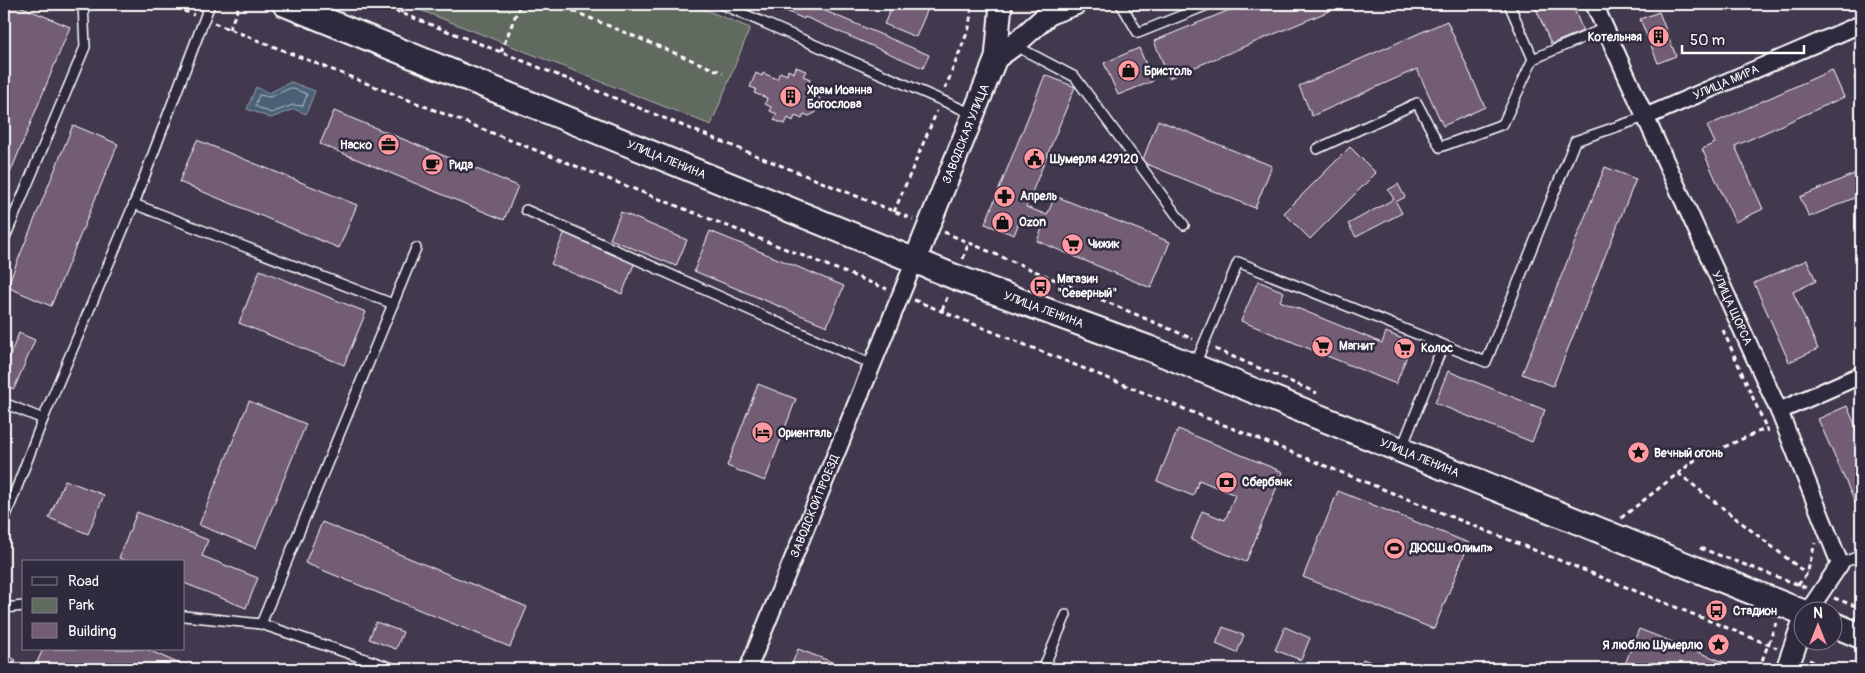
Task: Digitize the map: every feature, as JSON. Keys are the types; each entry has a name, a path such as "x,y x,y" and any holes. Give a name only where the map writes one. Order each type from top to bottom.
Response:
{"main road":[{"name":"УЛИЦА ЛЕНИНА","path":"285,4 1023,303 1148,348 1792,608"},
{"path":"1842,628 1861,636"}],"street":[{"name":"ЗАВОДСКАЯ УЛИЦА","path":"916,260 996,58 1001,4"},
{"path":"996,58 1014,45 1050,13 1075,4"},
{"name":"УЛИЦА ЩОРСА","path":"1594,4 1779,411 1840,564"},
{"name":"УЛИЦА МИРА","path":"1645,117 1861,24"},
{"name":"ЗАВОДСКОЙ ПРОЕЗД","path":"748,669 916,260"},
{"path":"1779,411 1861,375"},
{"path":"1816,600 1840,564"},
{"path":"1790,662 1794,650"}],"lane":[{"path":"4,240 85,47 84,4"},
{"path":"4,520 43,419 134,204 210,4"},
{"path":"721,4 973,114"},
{"path":"1121,4 1138,33 1210,4"},
{"path":"1509,4 1533,59"},
{"path":"1317,149 1417,103 1440,147 1503,124 1533,59 1605,28"},
{"path":"1014,45 1075,77 1184,225"},
{"path":"1194,367 1238,262 1486,362 1575,141 1645,117"},
{"path":"134,204 393,304"},
{"path":"526,210 873,365"},
{"path":"261,624 416,248"},
{"path":"1401,450 1443,345"},
{"path":"4,403 43,419"},
{"path":"1840,564 1861,556"},
{"path":"4,608 22,606"},
{"path":"1043,669 1066,615"},
{"path":"185,616 261,624 395,669"}],"path":[{"path":"167,4 901,295 1768,644 1790,662 1831,669"},
{"path":"229,29 240,4"},
{"path":"378,4 929,226 1319,394"},
{"path":"401,13 405,4"},
{"path":"501,52 520,4"},
{"path":"556,4 723,73"},
{"path":"1722,329 1770,437"},
{"path":"1620,518 1695,460 1767,428"},
{"path":"1678,473 1807,574"},
{"path":"1612,515 1630,521"},
{"path":"1795,600 1798,586 1807,574 1815,542"},
{"path":"1692,544 1798,586 1861,608"},
{"path":"1759,669 1768,644 1792,609"}],"green space":[{"path":"405,4 691,4 750,28 711,125"}],"water":[{"path":"291,82 315,91 306,114 294,109 271,118 247,109 256,87 269,93"}],"building":[{"path":"4,4 15,4 70,27 4,188"},
{"path":"763,4 809,4 929,55 923,68 805,17 804,19 784,10 783,12"},
{"path":"893,4 930,4 916,37 884,24"},
{"path":"1244,4 1346,4 1169,78 1154,41"},
{"path":"1534,4 1572,4 1583,31 1551,44"},
{"path":"1729,4 1749,4 1732,11"},
{"name":"Котельная","path":"1659,12 1676,56 1658,63 1640,19"},
{"path":"1447,21 1485,107 1443,126 1417,69 1312,116 1299,86"},
{"path":"1139,48 1153,81 1118,95 1104,63"},
{"name":"Храм Иоанна Богослова","path":"796,67 806,71 803,76 810,79 809,82 816,85 813,92 818,95 820,109 809,116 804,114 802,119 795,116 793,121 788,118 785,124 774,120 777,114 770,111 771,107 765,104 767,98 754,93 756,89 750,87 756,73 762,76 763,73 777,79 780,72 787,75 788,70 794,73"},
{"path":"1832,70 1844,97 1735,146 1763,209 1735,222 1702,149 1715,143 1707,126"},
{"path":"1861,74 1861,94 1854,77"},
{"path":"1045,75 1075,87 1026,207 1047,215 1055,196 1170,242 1151,288 1037,241 1044,224 1022,215 1014,235 985,224"},
{"path":"334,111 518,186 504,220 320,144"},
{"path":"1158,120 1272,166 1255,208 1142,162"},
{"path":"73,125 118,144 51,306 7,287"},
{"path":"197,140 357,205 339,248 179,182"},
{"path":"1350,147 1376,173 1310,239 1284,213"},
{"path":"1605,167 1636,179 1553,386 1522,374"},
{"path":"1861,171 1861,195 1809,217 1800,197"},
{"path":"1398,184 1405,197 1396,202 1402,213 1356,237 1348,224 1394,199 1388,190"},
{"path":"621,212 687,240 676,266 610,239"},
{"path":"710,231 844,286 827,326 694,271"},
{"path":"565,232 635,262 622,294 551,264"},
{"path":"1861,245 1861,262 1855,248"},
{"path":"1807,260 1816,281 1793,292 1818,349 1789,362 1754,283"},
{"path":"260,270 366,312 344,365 239,323"},
{"path":"1258,281 1284,292 1280,301 1382,343 1386,332 1412,343 1396,384 1241,321"},
{"path":"19,333 35,340 14,389 4,385 4,369"},
{"path":"1448,371 1545,410 1532,442 1435,403"},
{"name":"Ориенталь","path":"758,384 796,399 765,481 727,466"},
{"path":"249,401 306,424 256,548 199,525"},
{"path":"1847,406 1861,439 1861,516 1818,419"},
{"path":"1178,429 1283,472 1246,562 1191,540 1202,511 1225,520 1235,495 1199,480 1193,496 1157,481"},
{"path":"65,480 104,495 88,534 49,518"},
{"path":"1338,491 1469,543 1434,629 1303,577"},
{"path":"137,512 208,540 202,556 258,578 246,608 185,583 185,560 124,560 119,558"},
{"path":"322,522 527,607 510,647 305,563"},
{"path":"376,622 403,632 396,649 369,639"},
{"path":"1223,627 1244,635 1237,653 1216,644"},
{"path":"1285,627 1310,638 1301,660 1275,650"},
{"path":"1639,629 1729,664 1727,669 1623,669"},
{"path":"798,649 832,662 829,669 790,669"},
{"path":"43,650 148,650 191,669 34,669"},
{"path":"4,654 16,660 11,669 4,669"},
{"path":"1363,659 1388,669 1359,669"}],"place":[{"name":"Котельная","path":"1658,37"},
{"name":"Бристоль","path":"1128,71"},
{"name":"Храм Иоанна Богослова","path":"791,97"},
{"name":"Наско","path":"388,145"},
{"name":"Шумерля 429120","path":"1034,159"},
{"name":"Рида","path":"433,165"},
{"name":"Апрель","path":"1004,196"},
{"name":"Ozon","path":"1003,222"},
{"name":"Чижик","path":"1072,244"},
{"name":"Магазин \"Северный\"","path":"1041,286"},
{"name":"Магнит","path":"1323,346"},
{"name":"Колос","path":"1405,348"},
{"name":"Ориенталь","path":"762,433"},
{"name":"Вечный огонь","path":"1638,453"},
{"name":"Сбербанк","path":"1226,482"},
{"name":"ДЮСШ «Олимп»","path":"1394,548"},
{"name":"Стадион","path":"1717,611"},
{"name":"Я люблю Шумерлю","path":"1719,645"}]}
